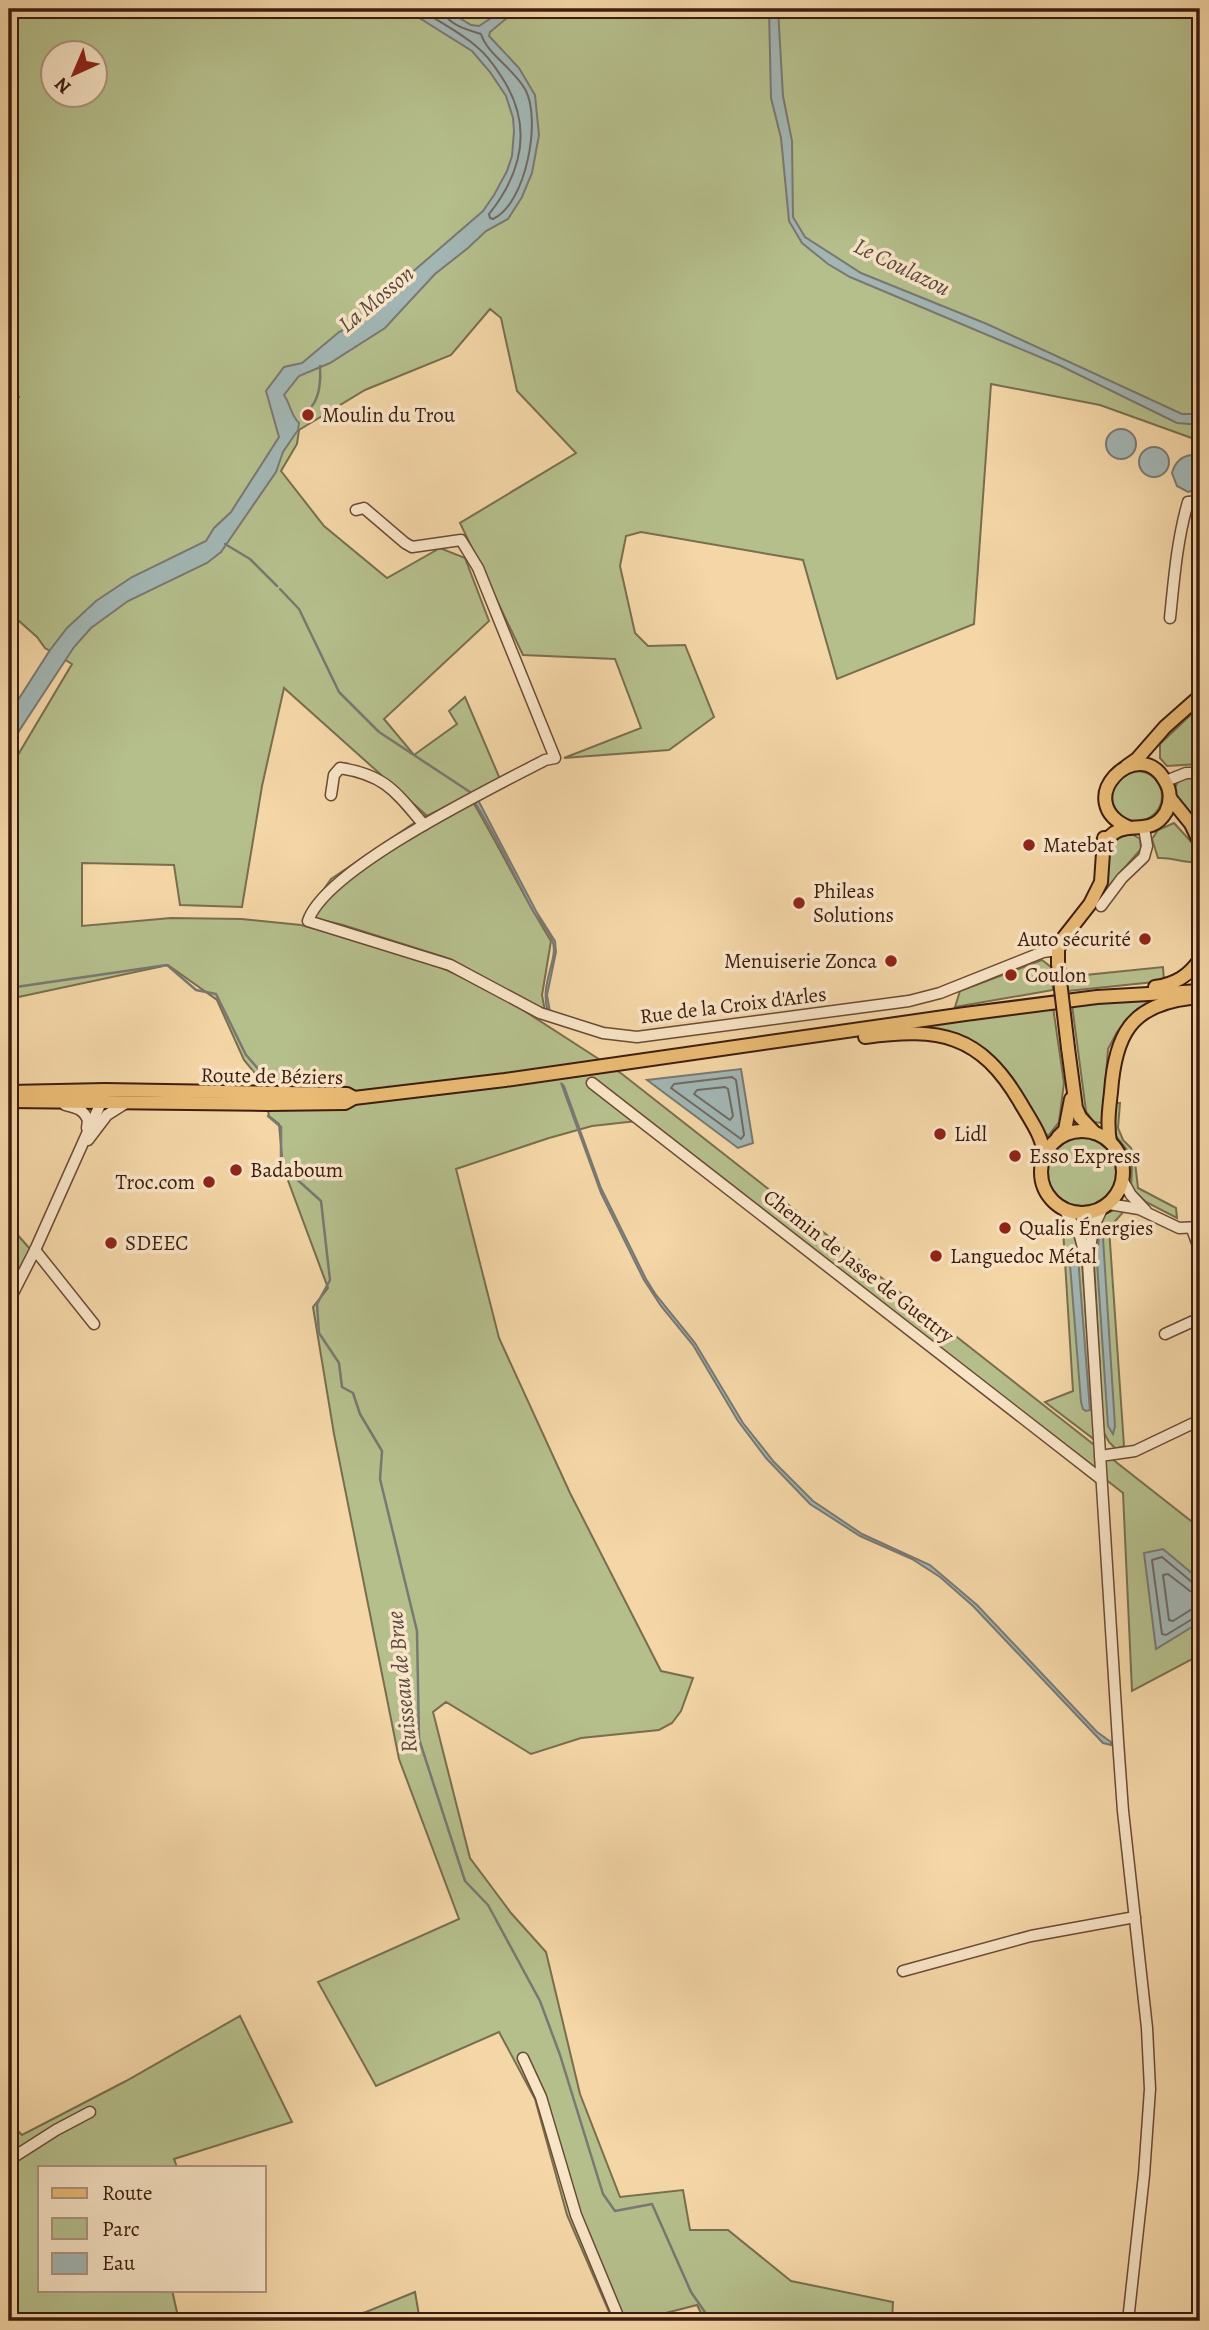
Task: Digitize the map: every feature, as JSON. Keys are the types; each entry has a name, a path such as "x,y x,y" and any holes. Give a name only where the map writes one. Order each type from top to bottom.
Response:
{"main road":[{"path":"705,1052 915,1033 939,1035 963,1043 994,1065 1009,1083 1038,1132 1044,1156 1041,1176 1045,1190 1053,1202 1076,1213 1089,1213 1105,1207 1118,1193 1123,1181 1123,1166 1119,1153 1110,1142 1095,1133 1080,1117 1072,1088 1058,950 1067,933 1090,904 1101,882 1103,846 1109,820 1105,798 1111,778 1137,760 1155,736 1200,696"},
{"path":"1155,736 1148,754 1152,764 1162,777 1170,798 1191,824 1198,838"},
{"path":"1127,766 1149,766 1162,777"},
{"path":"1103,846 1114,832 1120,829 1143,828 1160,819 1170,798"},
{"path":"1108,808 1120,824 1130,828"},
{"path":"1160,819 1180,820 1198,838"},
{"path":"1007,1008 1100,992 1167,985 1185,976 1200,958"},
{"path":"354,1098 505,1080 1007,1008 1097,997 1200,991"},
{"path":"1110,1142 1108,1126 1113,1063 1121,1038 1128,1028 1149,1010 1177,1000 1200,997"},
{"path":"1044,1156 1065,1130 1072,1088"},
{"name":"Route de Béziers","path":"9,1092 105,1103 347,1094 354,1098"},
{"name":"Route de Béziers","path":"9,1101 345,1103 354,1098"},
{"path":"1056,1140 1068,1133 1095,1133"}],"street":[{"path":"1170,618 1183,519 1188,502 1200,501"},
{"path":"331,795 334,775 340,768 376,777 392,789 424,825 545,760 555,758 478,568 461,540 412,547 364,508 356,510"},
{"path":"1162,777 1200,773"},
{"name":"Rue de la Croix d'Arles","path":"424,825 332,888 315,906 308,921 450,965 541,1013 603,1033 637,1037 909,1001 950,989 1043,952 1058,950"},
{"path":"1101,906 1122,878 1144,857 1147,846 1143,828"},
{"name":"Chemin de Jasse de Guettry","path":"593,1083 1101,1479"},
{"path":"49,1101 85,1113 88,1120 82,1149"},
{"path":"9,1301 82,1149 95,1112 105,1103"},
{"path":"1123,1181 1131,1195 1149,1213"},
{"path":"1128,2321 1144,2175 1150,2089 1147,2028 1121,1788 1088,1263 1093,1228 1105,1207 1124,1205 1149,1213 1179,1228 1196,1228 1200,1251"},
{"path":"1064,1209 1080,1236 1088,1263"},
{"path":"35,1250 94,1324"},
{"path":"1165,1334 1200,1318"},
{"path":"1100,1456 1135,1451 1200,1420"},
{"path":"903,1971 1031,1936 1135,1917"},
{"path":"523,2058 541,2097 576,2215 621,2321"},
{"path":"9,2160 90,2112"}],"green space":[{"path":"9,9 1200,9 1200,441 1100,405 991,384 974,624 837,679 803,560 641,532 626,536 620,566 635,633 648,646 685,645 714,717 669,750 564,758 641,728 615,659 523,655 460,523 576,453 517,391 501,318 490,309 451,355 365,390 299,430 297,444 281,471 324,526 387,578 440,548 465,558 489,621 384,719 414,755 457,724 449,711 465,697 500,779 427,816 439,821 473,802 551,941 542,995 545,1011 450,959 343,925 305,916 331,879 426,815 284,688 262,786 242,907 180,905 174,865 82,863 82,926 171,918 242,919 301,925 429,962 495,992 622,1074 1200,1528 1200,1655 1132,1691 1123,1493 646,1120 592,1126 456,1169 499,1338 570,1493 661,1671 693,1678 681,1711 672,1723 659,1730 581,1738 531,1754 446,1702 433,1712 470,1858 511,1913 546,1952 580,2094 620,2197 683,2190 690,2230 728,2230 791,2281 893,2302 892,2321 705,2321 697,2305 662,2314 652,2321 613,2321 567,2215 535,2099 499,2032 376,2086 318,1982 459,1919 399,1759 334,1434 313,1307 328,1288 283,1167 279,1124 269,1116 263,1083 244,1060 217,1000 168,965 9,999 9,770 72,664 45,648 37,637 9,612 9,411 19,397 9,389"},
{"path":"1200,706 1198,764 1167,766 1160,758 1160,744"},
{"path":"1137,771 1154,779 1162,796 1154,813 1137,821 1120,813 1112,796 1120,779"},
{"path":"1200,778 1200,826 1176,799 1174,789 1180,779"},
{"path":"1174,823 1195,846 1200,862 1158,858 1152,839 1158,830"},
{"path":"1132,834 1140,839 1141,849 1107,888 1109,853 1112,846 1116,840"},
{"path":"1042,960 1051,967 1053,990 955,1007 960,991"},
{"path":"1163,967 1164,981 1068,991 1066,977"},
{"path":"1165,999 1136,1011 1117,1032 1108,1049 1102,1123 1093,1122 1086,1111 1072,1005"},
{"path":"1053,1007 1064,1083 1059,1122 1048,1136 1001,1067 982,1051 926,1029 926,1025"},
{"path":"1116,1103 1120,1103 1118,1128 1123,1140 1131,1148 1138,1188 1176,1208 1177,1218 1146,1202 1131,1188 1132,1165 1113,1126"},
{"path":"1082,1138 1095,1141 1106,1148 1113,1159 1116,1172 1113,1185 1106,1196 1095,1203 1082,1206 1069,1203 1058,1196 1051,1185 1048,1172 1051,1159 1058,1148 1069,1141"},
{"path":"1116,1209 1125,1210 1109,1228 1124,1446 1116,1449 1103,1431 1094,1262 1097,1231 1105,1214"},
{"path":"9,1225 30,1249 9,1290"},
{"path":"1063,1229 1073,1232 1082,1261 1095,1440 1045,1402 1073,1391"},
{"path":"240,2016 292,2122 174,2159 177,2166 38,2166 38,2292 172,2292 179,2321 9,2321 9,2122 22,2135 126,2081"},
{"path":"415,2292 420,2321 334,2321 366,2312"}],"water":[{"path":"405,9 445,9 471,25 479,26 505,9 518,9 490,32 489,36 519,68 535,95 539,135 532,173 522,197 508,219 486,231 435,274 385,328 330,363 299,376 284,395 299,423 298,430 283,452 276,472 221,552 207,563 128,601 91,628 74,647 19,731 9,751 11,711 67,628 96,601 132,577 206,541 214,528 231,512 279,437 266,391 284,367 302,363 339,332 372,314 402,281 483,211 507,171 512,156 514,131 506,96 472,51"},
{"path":"769,9 778,9 783,96 792,141 793,217 805,237 861,273 987,324 1182,414 1200,414 1200,425 1177,423 1061,366 850,277 828,264 802,243 789,221 781,138 771,98"},
{"path":"1121,429 1132,433 1136,444 1132,455 1121,459 1110,455 1106,444 1110,433"},
{"path":"1154,447 1165,451 1169,462 1165,473 1154,477 1143,473 1139,462 1143,451"},
{"path":"1192,455 1200,459 1200,489 1188,492 1177,486 1172,473 1179,460"},
{"path":"478,800 536,911 555,941 556,952 547,995 550,1012 546,992 554,950 552,939 533,911 474,801"},
{"path":"741,1069 753,1143 738,1148 647,1080"},
{"path":"561,1083 601,1188 646,1279 695,1343 743,1423 774,1462 813,1501 862,1534 930,1565 977,1605 1111,1745 1103,1743 973,1606 940,1577 912,1559 860,1536 810,1504 766,1458 738,1421 693,1345 644,1280 601,1193"},
{"path":"1099,1236 1103,1238 1115,1426 1113,1434 1108,1426 1097,1262"},
{"path":"1069,1252 1078,1257 1090,1410 1086,1411 1081,1402"},
{"path":"1163,1549 1200,1580 1200,1622 1156,1649 1144,1553"}],"waterway":[{"path":"312,406 318,392 320,366"},
{"path":"225,544 250,559 277,586"},
{"path":"280,589 299,609 339,692 379,732 470,792"},
{"name":"Ruisseau de Brue","path":"9,988 167,965 196,990 216,994 246,1055 268,1080"},
{"name":"Ruisseau de Brue","path":"268,1116 281,1127 281,1165 321,1201 330,1280 317,1304 319,1333 339,1363 342,1387 353,1393 360,1414 382,1451 380,1479 417,1631 419,1739 465,1881 488,1905 540,2001 560,2055 603,2194 615,2211 652,2204 691,2292 711,2321"}],"place":[{"name":"Moulin du Trou","path":"308,415"},
{"name":"Matebat","path":"1029,845"},
{"name":"Phileas Solutions","path":"799,903"},
{"name":"Auto sécurité","path":"1145,939"},
{"name":"Menuiserie Zonca","path":"891,961"},
{"name":"Coulon","path":"1011,975"},
{"name":"Lidl","path":"940,1134"},
{"name":"Esso Express","path":"1015,1156"},
{"name":"Badaboum","path":"236,1170"},
{"name":"Troc.com","path":"209,1182"},
{"name":"Qualis Énergies","path":"1005,1228"},
{"name":"SDEEC","path":"111,1243"},
{"name":"Languedoc Métal","path":"936,1256"}],"water label":[{"name":"Le Coulazou","path":"902,267"},
{"name":"La Mosson","path":"376,299"}]}
